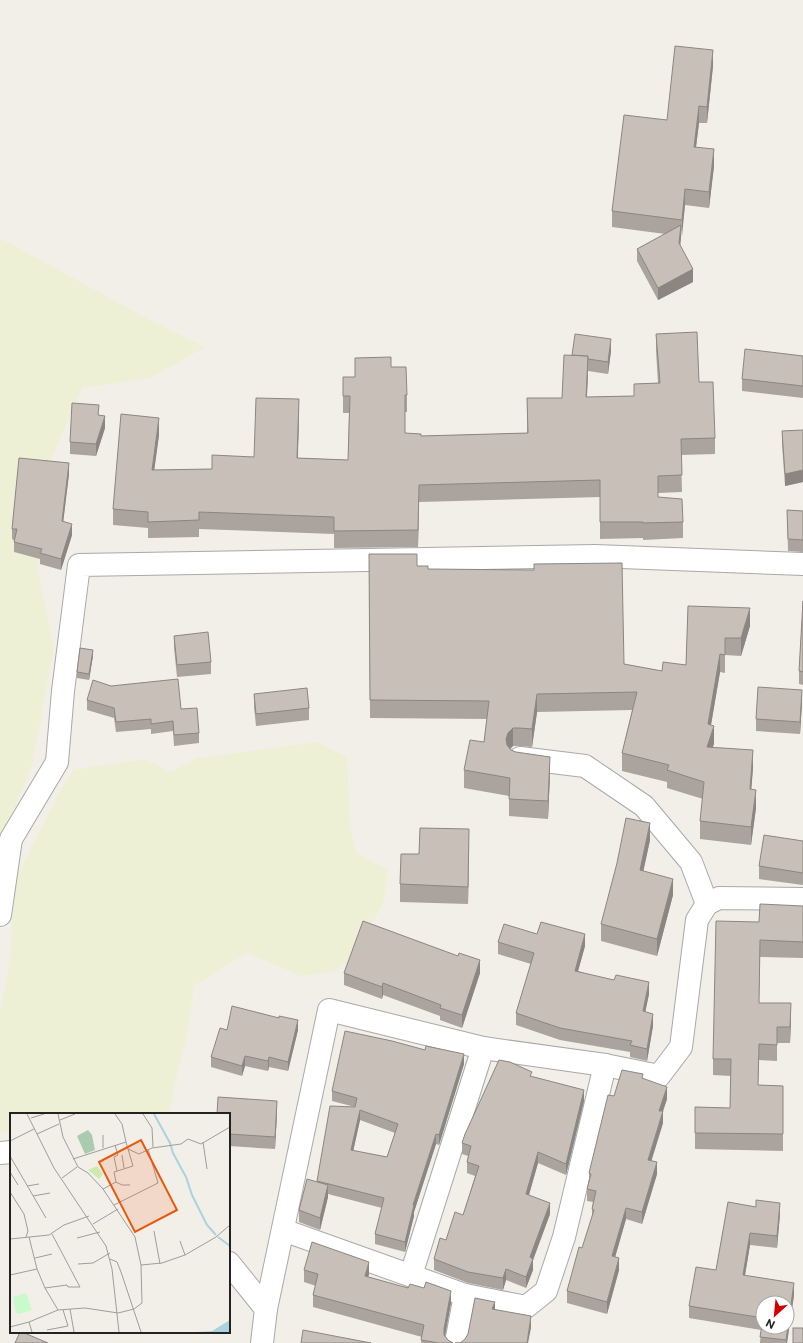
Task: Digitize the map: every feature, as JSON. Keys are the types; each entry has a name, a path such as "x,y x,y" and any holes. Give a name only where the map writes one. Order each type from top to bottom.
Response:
{"street":[{"path":"0,915 11,839 57,762 63,691 79,565 595,556 803,564"},
{"path":"518,758 585,766 644,806 692,862 707,904"},
{"path":"262,1343 266,1309 329,1010 483,1048 605,1065 659,1076 681,1047 697,920 707,904 719,898 803,899"},
{"path":"410,1275 483,1048"},
{"path":"283,1230 465,1295 526,1307 546,1291 564,1237 605,1065"},
{"path":"0,1153 10,1152"},
{"path":"230,1264 266,1309"},
{"path":"456,1343 465,1295"}],"green space":[{"path":"0,238 148,319 205,347 150,378 82,388 35,498 39,573 54,648 33,761 3,841 0,860"},
{"path":"317,742 347,757 350,828 357,853 388,870 383,904 351,960 333,972 301,976 247,953 194,986 187,1037 169,1113 10,1113 10,1132 0,1133 0,1011 10,962 14,882 61,789 73,770 145,759 170,772 198,758"}],"building":[{"path":"675,46 713,50 707,107 699,106 694,147 714,149 709,192 685,189 682,220 612,211 624,115 667,120"},
{"path":"681,225 679,243 693,269 658,288 637,249"},
{"path":"697,332 699,382 713,382 715,438 681,439 682,475 658,476 658,497 682,499 683,522 600,522 600,480 419,485 418,530 334,531 334,517 199,512 199,520 148,522 148,512 113,509 121,414 159,418 152,470 212,469 212,455 254,457 256,398 299,399 297,458 348,460 350,396 343,396 343,377 355,377 355,358 391,357 391,367 406,367 407,395 405,395 405,433 421,434 421,436 528,433 527,398 562,398 564,355 588,356 586,397 634,396 634,384 660,383 656,334"},
{"path":"575,334 611,339 608,362 588,359 588,356 572,355"},
{"path":"745,349 803,356 803,386 742,379"},
{"path":"72,403 99,405 98,415 105,416 96,444 70,442"},
{"path":"803,430 803,470 785,474 782,431"},
{"path":"19,458 69,463 62,521 72,524 61,559 40,553 42,549 14,542 17,529 12,529"},
{"path":"787,510 803,511 803,540 788,539"},
{"path":"369,554 417,554 417,566 428,566 428,569 534,570 534,564 622,563 624,664 662,671 663,662 686,665 688,606 750,608 741,638 725,638 725,655 720,654 708,724 714,726 707,747 753,750 750,789 756,790 751,827 700,821 704,782 667,770 669,765 622,753 637,692 537,694 532,729 513,728 508,733 506,739 507,745 511,750 550,757 548,801 509,799 510,778 464,770 470,740 484,742 489,701 370,700"},
{"path":"803,601 803,672 799,671"},
{"path":"208,632 211,662 177,665 174,636"},
{"path":"80,648 93,650 89,674 77,672"},
{"path":"178,679 181,709 197,708 199,733 174,735 173,721 151,724 151,719 116,722 114,708 87,700 93,680 111,686"},
{"path":"758,687 802,690 800,722 756,719"},
{"path":"307,688 309,708 256,714 254,694"},
{"path":"626,818 650,823 640,870 673,879 657,939 601,924 617,863"},
{"path":"420,828 469,829 468,887 400,884 401,854 419,854"},
{"path":"764,835 803,841 803,873 759,866"},
{"path":"760,904 803,906 803,942 760,940 759,1003 791,1003 790,1027 777,1027 777,1045 759,1044 758,1085 783,1086 783,1134 695,1133 695,1107 730,1108 731,1059 713,1059 716,921 759,922"},
{"path":"363,921 458,956 459,953 480,960 462,1015 440,1008 441,1005 383,983 382,987 344,973"},
{"path":"541,922 585,934 575,971 614,980 616,975 649,982 643,1011 653,1014 647,1049 630,1045 632,1041 560,1028 516,1013 534,953 498,942 504,924 537,934"},
{"path":"232,1006 279,1018 279,1016 298,1020 288,1062 269,1057 268,1061 245,1056 242,1066 211,1057 220,1028 227,1030"},
{"path":"345,1031 425,1050 426,1046 464,1054 439,1135 436,1134 413,1205 405,1242 375,1234 384,1198 317,1181 330,1106 355,1107 357,1098 332,1091","holes":["360,1110 398,1124 387,1157 351,1150"]},
{"path":"499,1060 510,1062 532,1072 530,1076 584,1090 566,1164 538,1152 526,1194 550,1203 530,1257 533,1259 526,1277 506,1269 503,1278 468,1272 434,1259 440,1238 446,1240 455,1212 463,1215 479,1166 467,1162 471,1146 462,1143"},
{"path":"622,1070 643,1074 642,1078 667,1087 659,1111 663,1111 648,1160 657,1162 642,1212 626,1208 612,1256 619,1258 607,1302 567,1291 579,1247 582,1248 594,1210 592,1209 596,1191 587,1189 591,1174 589,1173 608,1095 614,1096"},
{"path":"218,1097 277,1101 275,1137 230,1134 230,1113 217,1113"},
{"path":"307,1179 328,1185 320,1218 299,1210"},
{"path":"756,1200 780,1203 777,1236 750,1233 743,1275 794,1283 792,1295 755,1295 755,1317 689,1306 696,1267 716,1270 728,1202 756,1207"},
{"path":"312,1242 369,1262 365,1276 408,1288 410,1284 424,1288 426,1282 451,1291 444,1335 453,1343 439,1343 421,1340 424,1325 313,1295 318,1274 304,1270"},
{"path":"475,1298 495,1302 492,1309 531,1316 527,1343 460,1343 468,1334"},
{"path":"795,1328 803,1328 803,1343 793,1343"},
{"path":"303,1330 371,1343 301,1343"},
{"path":"20,1333 24,1333 48,1343 15,1343"},
{"path":"760,1335 787,1335 786,1340 760,1337"}]}
